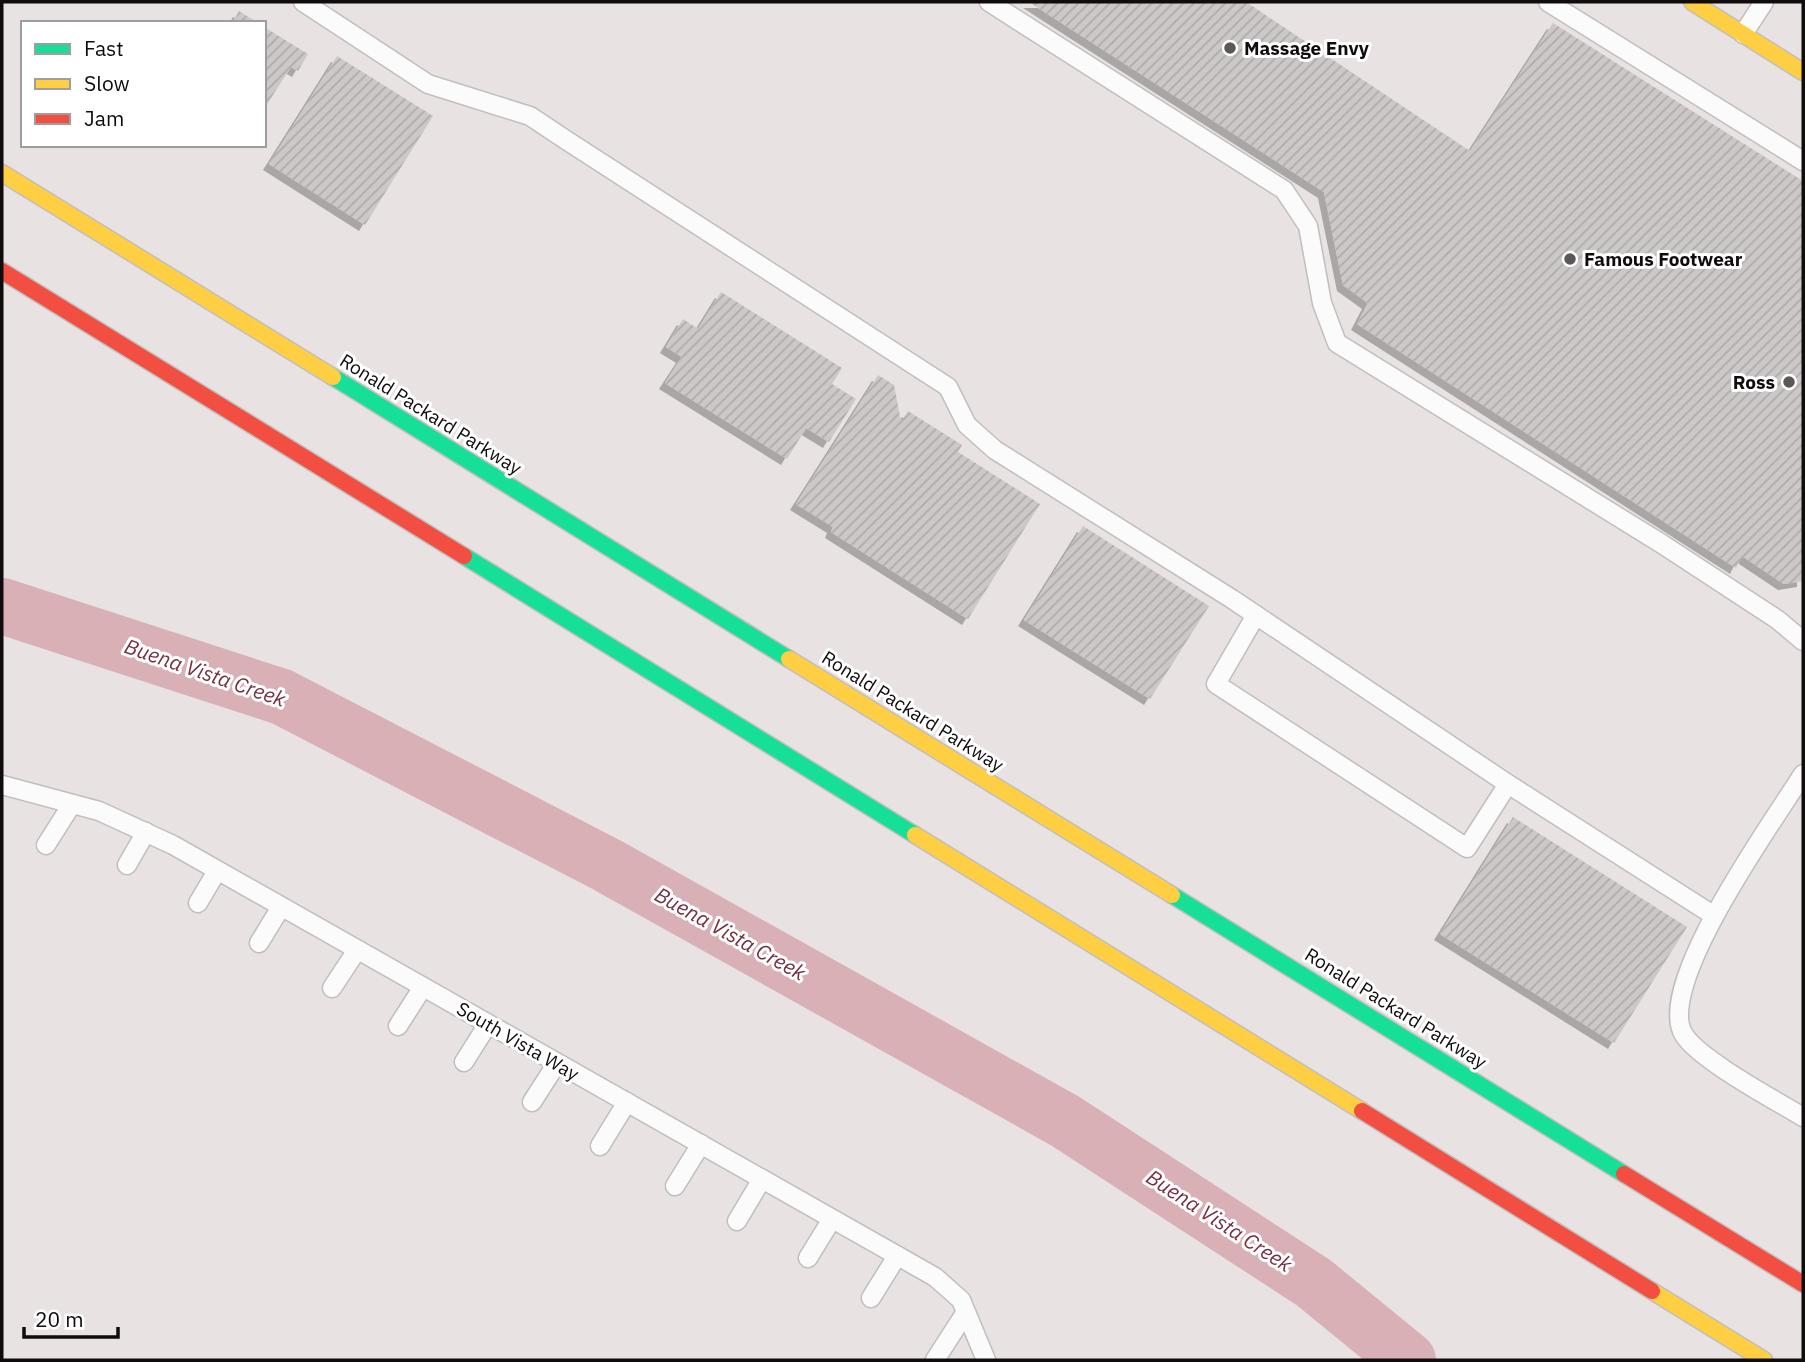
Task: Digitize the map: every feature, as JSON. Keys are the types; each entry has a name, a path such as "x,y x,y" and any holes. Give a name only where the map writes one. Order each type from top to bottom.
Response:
{"main road":[{"path":"1692,2 1803,72"},
{"path":"2,155 203,298"},
{"name":"Ronald Packard Parkway","path":"2,173 1803,1284"},
{"path":"2,271 1764,1360"},
{"path":"51,321 238,418"},
{"path":"1577,1245 1692,1336"}],"lane":[{"path":"303,2 428,83 530,117 948,387 967,425 995,450 1256,615 1508,784 1713,915"},
{"path":"989,2 1284,190 1308,226 1322,303 1338,343 1662,544 1778,620 1803,641"},
{"path":"1548,2 1803,161"},
{"path":"1743,34 1764,2"},
{"path":"1256,615 1216,684 1466,848 1508,784"},
{"path":"1803,774 1713,915 1679,997 1683,1034 1704,1054 1803,1117"},
{"name":"South Vista Way","path":"2,785 99,811 146,832 935,1277 961,1300 986,1360"},
{"path":"46,845 72,804"},
{"path":"127,865 146,832"},
{"path":"198,903 218,871"},
{"path":"259,943 281,907"},
{"path":"332,988 357,950"},
{"path":"398,1026 423,987"},
{"path":"464,1062 488,1024"},
{"path":"532,1102 557,1063"},
{"path":"600,1146 627,1102"},
{"path":"675,1186 701,1144"},
{"path":"737,1221 762,1179"},
{"path":"808,1258 832,1219"},
{"path":"871,1298 897,1256"},
{"path":"935,1360 966,1312"}],"building":[{"path":"1029,2 1246,2 1470,151 1553,23 1803,181 1803,581 1784,584 1742,556 1736,568 1357,324 1368,303 1343,285 1324,192"},
{"path":"239,11 255,21 233,21"},
{"path":"266,28 308,54 298,71 291,67 266,106"},
{"path":"337,56 433,116 365,225 269,164"},
{"path":"721,292 842,368 832,384 856,399 829,442 806,428 787,459 665,383 682,357 666,347 683,319 698,329"},
{"path":"878,375 894,385 901,422 908,411 962,445 958,452 1040,504 968,619 831,532 833,527 796,504"},
{"path":"1083,526 1209,606 1150,699 1024,620"},
{"path":"1513,817 1687,927 1614,1043 1440,934"}],"waterway":[{"name":"Buena Vista Creek","path":"2,606 282,697 607,865 1065,1121 1314,1283 1408,1360"}],"traffic: fast":[{"path":"333,377 789,659"},
{"path":"464,556 915,835"},
{"path":"1172,895 1624,1174"}],"traffic: slow":[{"path":"1692,2 1803,72"},
{"path":"2,173 333,377"},
{"path":"789,659 1172,895"},
{"path":"915,835 1362,1111"},
{"path":"1652,1291 1764,1360"}],"traffic: jam":[{"path":"2,271 464,556"},
{"path":"1362,1111 1652,1291"},
{"path":"1624,1174 1803,1284"}],"place":[{"name":"Massage Envy","path":"1230,48"},
{"name":"Famous Footwear","path":"1570,259"},
{"name":"Ross","path":"1789,382"}]}
